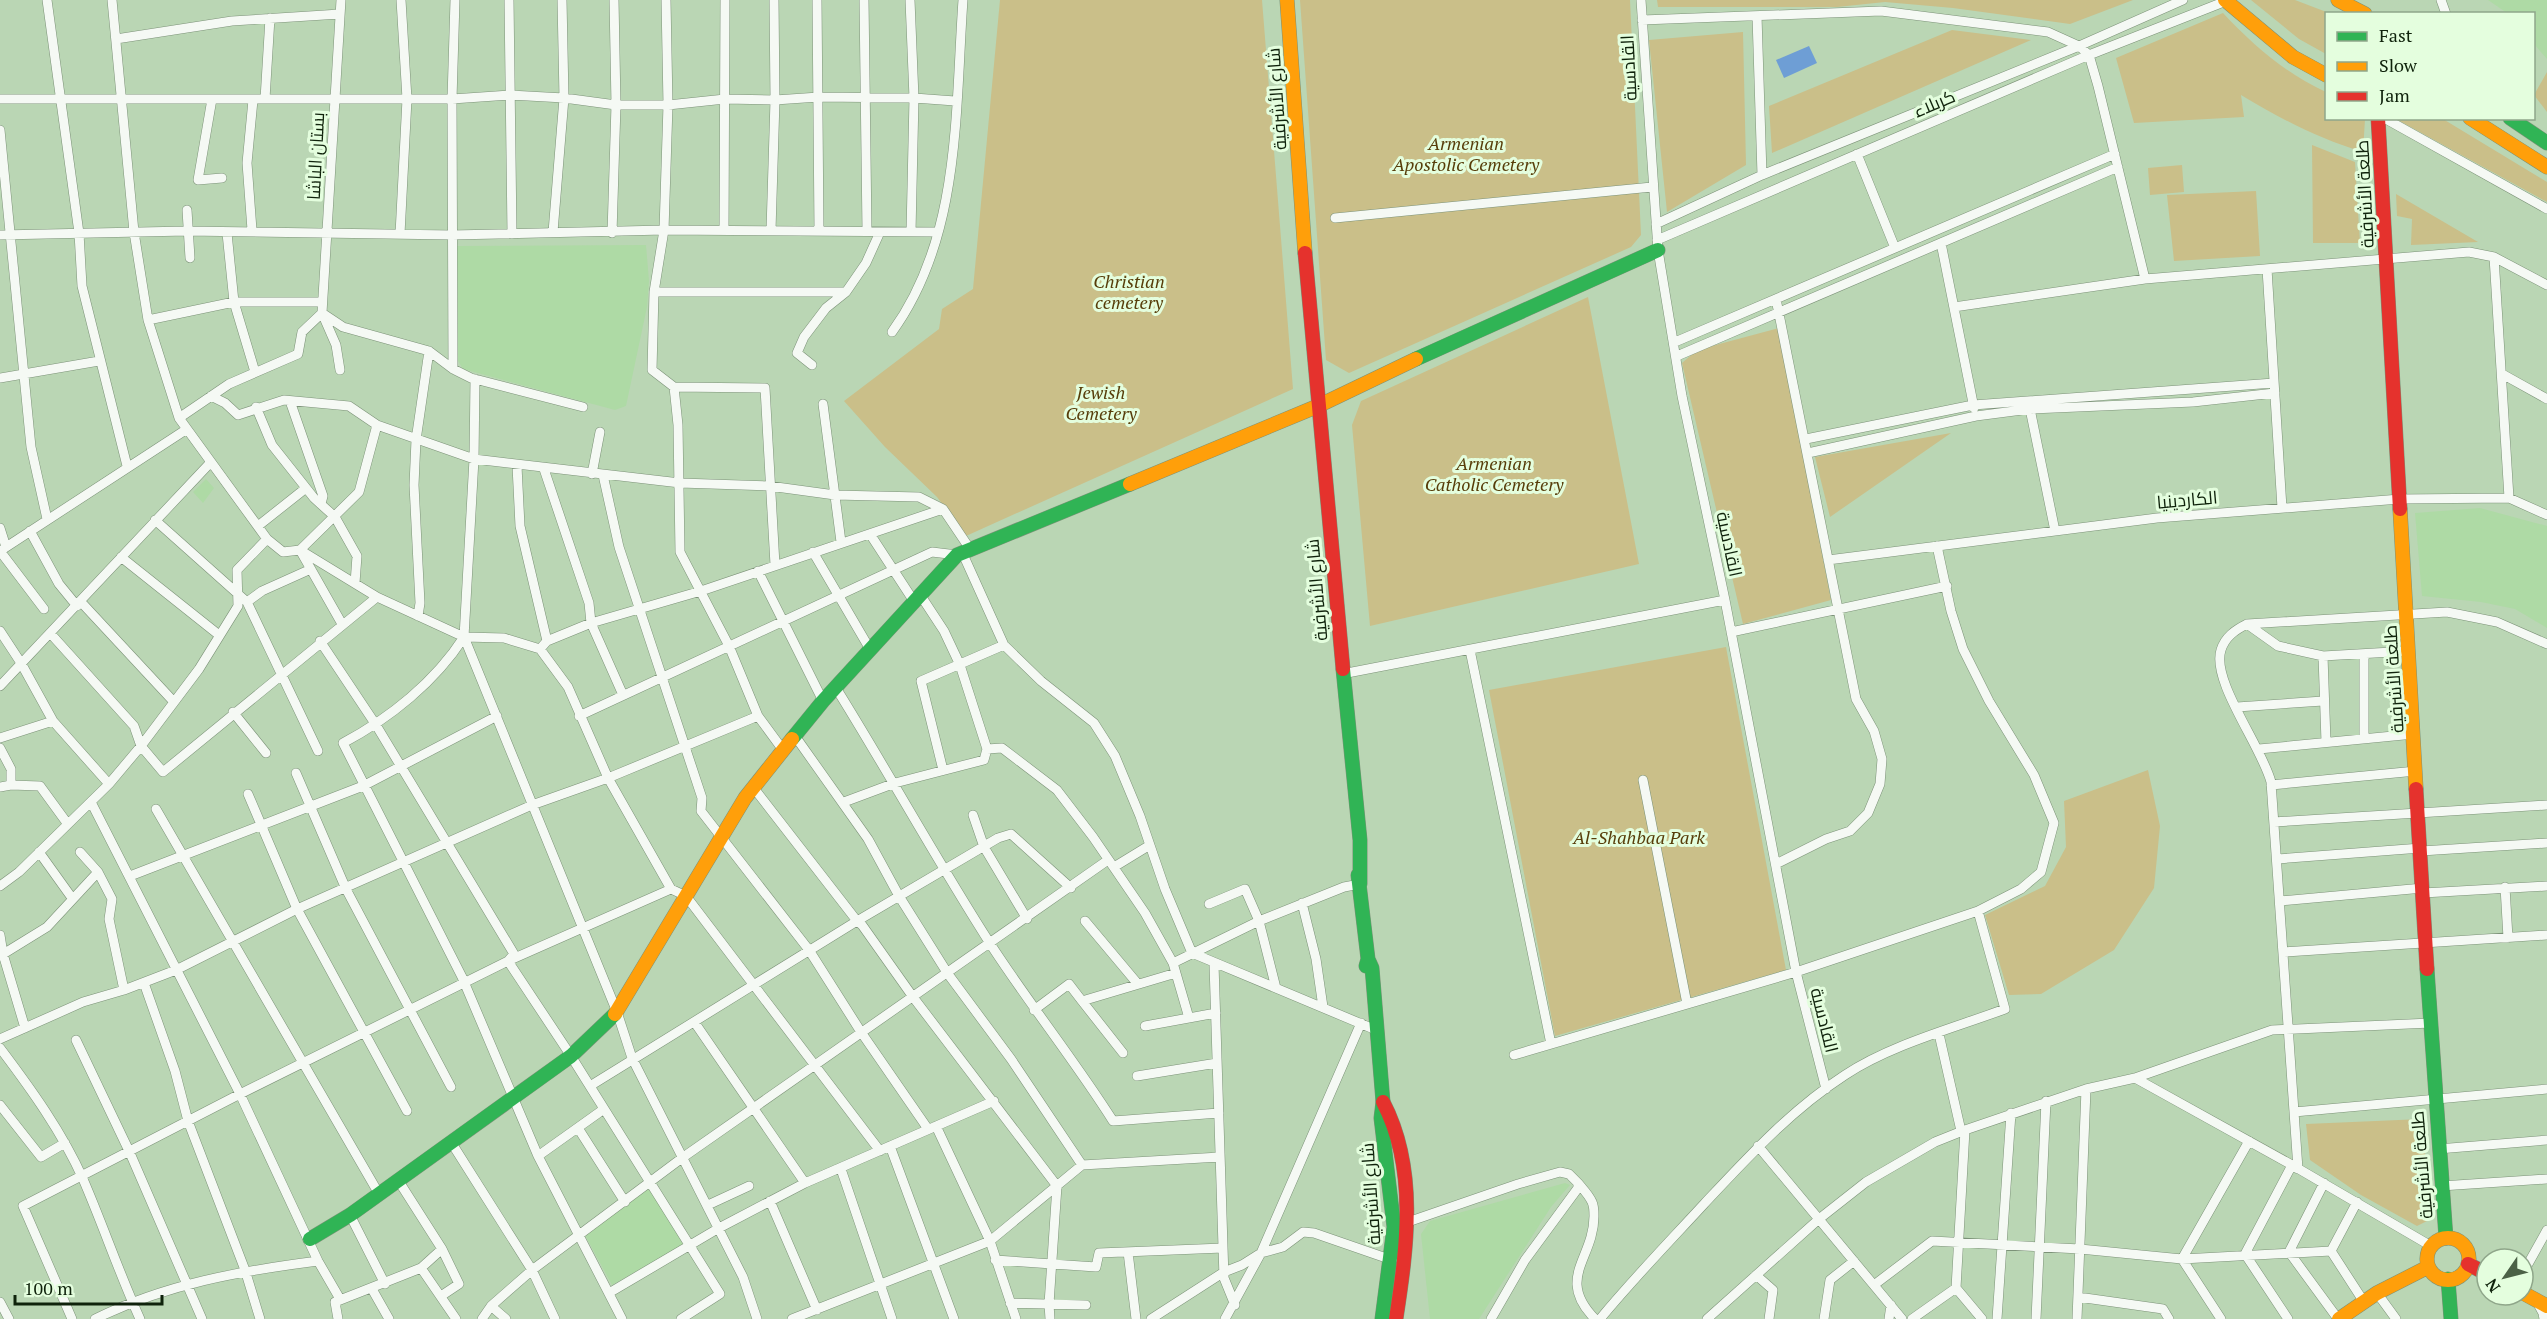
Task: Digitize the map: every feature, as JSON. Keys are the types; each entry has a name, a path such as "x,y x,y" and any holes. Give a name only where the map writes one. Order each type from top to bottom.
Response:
{"street":[{"path":"47,0 58,99 79,234 82,286 127,466"},
{"path":"112,0 134,232 148,320 179,418 267,539 283,552 300,550 359,492 376,425"},
{"name":"بستان الباشا","path":"322,313 341,0"},
{"path":"400,234 407,99 401,0"},
{"path":"453,369 452,99 455,0"},
{"path":"509,0 512,234"},
{"path":"552,232 564,98 562,0"},
{"path":"612,233 616,105 614,0"},
{"path":"666,0 668,105 664,230 654,292 652,370 674,387 765,388 775,564"},
{"path":"724,230 725,0"},
{"path":"771,230 775,100 774,0"},
{"path":"817,0 819,231"},
{"path":"864,0 867,231"},
{"path":"910,0 914,98 911,232"},
{"path":"892,332 912,304 935,247 950,177 963,0"},
{"name":"شارع الأشرفية","path":"1287,0 1303,231 1300,245 1315,365 1342,674 1360,840 1360,884 1368,959 1366,967 1372,1020 1376,1030 1383,1102 1398,1130 1400,1224 1405,1263 1396,1319"},
{"name":"القادسية","path":"1641,0 1652,187 1658,245 1682,396 1725,600 1796,972 1826,1089"},
{"name":"كربلاء","path":"1656,224 1762,175 2079,46 2183,0"},
{"path":"2225,0 2293,57 2325,74"},
{"name":"كربلاء","path":"1658,245 1857,154 2225,0"},
{"path":"2338,0 2361,12"},
{"path":"1642,20 1881,11 2048,32 2079,46 2089,56 2145,279"},
{"path":"116,39 232,21 340,14"},
{"path":"1757,16 1762,175"},
{"path":"265,99 270,18"},
{"path":"0,99 335,100 452,99 510,95 564,98 616,105 668,105 725,99 775,100 819,97 914,98 955,102"},
{"path":"212,99 198,180 222,178"},
{"path":"252,230 247,163 253,100"},
{"name":"طلعة الأشرفية","path":"2378,120 2434,1100 2446,1238"},
{"path":"2388,120 2547,209"},
{"path":"2473,120 2547,167"},
{"path":"2513,120 2547,143"},
{"path":"0,130 5,235 31,447 47,519"},
{"path":"1857,154 1895,248"},
{"path":"1675,342 2115,154"},
{"path":"1677,356 2118,167"},
{"path":"1335,218 1652,187"},
{"path":"187,210 190,258"},
{"path":"5,235 187,231 227,233 252,230 452,235 664,230 938,232"},
{"path":"812,365 796,353 804,337 826,308 846,292 866,263 880,232"},
{"path":"227,233 234,302 255,372"},
{"path":"1941,243 1976,416"},
{"path":"579,716 932,552 963,552 1318,406 1658,245"},
{"path":"1954,307 2145,279 2385,261 2469,252 2494,256 2547,285"},
{"path":"2494,256 2504,375 2510,498"},
{"path":"2267,269 2282,508"},
{"path":"654,292 846,292"},
{"path":"1776,299 1806,439 1836,609 1856,699 1874,731 1882,759 1880,784 1868,813 1850,831 1826,839 1776,864"},
{"path":"148,320 234,302 322,302"},
{"path":"179,418 229,384 298,354 302,332 322,313"},
{"path":"322,313 343,327 429,351 453,369 475,379 583,407"},
{"path":"322,313 336,345 340,370"},
{"path":"418,616 420,603 414,485 416,440 429,351"},
{"path":"0,378 99,361"},
{"path":"2504,375 2547,399"},
{"path":"475,379 474,459 464,637 617,1012 632,1058 743,1277 757,1319"},
{"path":"1808,453 2029,405 2274,383"},
{"path":"674,387 678,424 680,552 729,646 758,716 783,750"},
{"path":"1806,439 1973,405 2193,402 2275,393"},
{"path":"212,396 225,403 238,415 256,407 290,401 349,406 376,425 416,440 474,459 517,466 680,483 769,486 835,495 919,497 943,509 1004,645 1041,681 1094,723 1115,756 1165,889 1192,953 1376,1030"},
{"path":"290,401 323,496 321,504"},
{"path":"822,404 841,542"},
{"path":"2029,405 2055,531"},
{"path":"256,407 272,445 306,488 335,517 357,556 355,583"},
{"path":"44,609 0,551 187,429"},
{"path":"592,474 600,432"},
{"path":"0,686 212,462"},
{"path":"517,466 520,526 543,645 564,681 608,778 671,889 686,896 880,1151"},
{"path":"544,469 589,603 591,623 623,695"},
{"path":"603,475 619,547 641,609 660,678 702,798 701,812 809,950 861,1032 932,1127 990,1241 1016,1319"},
{"path":"258,526 306,488"},
{"name":"الكاردينيا","path":"1828,560 2157,518 2400,499 2510,498 2547,514"},
{"path":"300,550 377,597 464,637 504,638 543,645 591,623 701,591 775,564 943,509"},
{"path":"155,520 247,602 318,751"},
{"path":"0,528 6,547"},
{"path":"30,531 59,584 174,702"},
{"path":"843,802 895,783 984,760 987,749 960,664 944,631 892,570 870,534"},
{"path":"0,886 91,802 141,746 174,702 238,606 237,570 267,539"},
{"path":"1514,1055 1796,972 1978,911 2021,889 2041,872 2054,823 2034,775 1989,701 1963,650 1937,546"},
{"path":"300,550 342,624"},
{"path":"813,552 871,651"},
{"path":"310,1239 350,1215 513,1099 571,1056 617,1012 753,787 824,701 963,552"},
{"path":"121,557 219,635"},
{"path":"247,602 262,591 311,569"},
{"path":"758,572 824,701"},
{"path":"1731,632 1947,586"},
{"path":"50,633 134,726 141,746 163,772 320,640 377,597"},
{"path":"1342,674 1725,600"},
{"path":"2245,1254 2295,1167 2294,1112 2271,785 2266,764 2223,679 2221,651 2235,630 2247,624 2447,612 2474,616 2518,630 2547,644"},
{"path":"2247,624 2278,646 2324,656 2409,651"},
{"path":"0,632 21,663 53,721 109,784"},
{"path":"464,637 451,657 376,725 344,743 363,786 405,861 462,983 538,1156 622,1319"},
{"path":"320,640 376,725 399,768 514,954 507,961"},
{"path":"943,770 921,681 1004,645"},
{"path":"1470,650 1551,1044"},
{"path":"2364,655 2364,737"},
{"path":"2324,656 2323,701 2326,742"},
{"path":"836,688 990,944 1034,1010 1082,1073 1113,1121 1219,1113"},
{"path":"2237,707 2323,701"},
{"path":"233,712 266,753"},
{"path":"130,876 363,786 497,716"},
{"path":"0,1039 83,1002 124,990 176,970 297,909 532,805 608,778 758,716"},
{"path":"0,738 53,721"},
{"path":"2259,749 2364,737 2414,734"},
{"path":"795,736 868,839 899,896 948,974 1011,1059 1082,1165"},
{"path":"0,748 11,769 11,785"},
{"path":"987,749 1002,748 1057,790 1145,913 1173,963 1189,1018"},
{"path":"2271,785 2416,771"},
{"path":"296,773 346,889 451,1088"},
{"path":"1643,780 1687,1004"},
{"path":"0,788 11,785 40,786 67,823"},
{"path":"753,787 862,925 913,997 1057,1186 1051,1262 1050,1319"},
{"path":"248,794 297,909 407,1111"},
{"path":"91,802 240,1094 310,1239 318,1261 340,1299"},
{"path":"2274,822 2419,811 2547,805"},
{"path":"156,809 379,1194"},
{"path":"973,815 984,847 1027,919"},
{"path":"590,1086 857,921 984,847 1011,834 1071,888"},
{"path":"2277,859 2547,843"},
{"path":"482,1319 491,1306 532,1270 682,1158 1071,888 1111,864 1150,845"},
{"path":"39,852 72,898"},
{"path":"80,852 98,872 112,899 109,920 124,990"},
{"path":"1,955 47,927 98,872"},
{"path":"1173,963 1259,921 1344,887 1360,884"},
{"path":"2280,901 2423,890 2547,886"},
{"path":"2505,887 2508,938"},
{"path":"72,1319 23,1206 462,983 582,927 671,889"},
{"path":"1209,904 1245,889 1259,921 1276,988"},
{"path":"1302,903 1316,959 1323,1007"},
{"path":"1600,1319 1635,1277 1758,1146 1792,1114 1846,1074 1895,1051 2005,1009 1978,911"},
{"path":"1085,921 1137,983"},
{"path":"0,935 1,955 25,1028"},
{"path":"2284,952 2547,935"},
{"path":"507,961 571,1056 649,1184 720,1294 681,1319"},
{"path":"1214,964 1224,1272 1235,1305"},
{"path":"1082,1001 1176,973"},
{"path":"144,983 175,1071 188,1121 245,1270 260,1319"},
{"path":"1034,1010 1069,984 1123,1053"},
{"path":"1145,1026 1216,1013"},
{"path":"695,1023 805,1183"},
{"path":"1225,1319 1235,1305 1261,1253 1361,1023"},
{"path":"1707,1319 1819,1219 1866,1182 1935,1142 2046,1101 2135,1078 2205,1051 2272,1030 2431,1023"},
{"path":"1939,1034 1963,1131 1956,1288 1982,1319"},
{"path":"76,1040 130,1153 202,1319"},
{"path":"0,1048 25,1080 65,1143 82,1178 140,1319"},
{"path":"1137,1076 1217,1063"},
{"path":"2135,1078 2324,1183 2431,1246"},
{"path":"2077,1319 2086,1089"},
{"path":"2294,1112 2547,1089"},
{"path":"609,1293 719,1228 805,1183 841,1170 994,1101"},
{"path":"2036,1319 2046,1101"},
{"path":"0,1105 41,1157 65,1143"},
{"path":"538,1156 604,1108"},
{"path":"1997,1319 2011,1113"},
{"path":"578,1128 625,1202"},
{"path":"2438,1149 2547,1140"},
{"path":"451,1142 532,1270 555,1319"},
{"path":"2182,1259 2249,1142"},
{"path":"890,1146 954,1319"},
{"path":"1758,1146 1902,1319"},
{"path":"795,1318 990,1241 1082,1165 1220,1157"},
{"path":"841,1170 892,1319"},
{"path":"1400,1224 1560,1172 1569,1174 1593,1203 1594,1230 1577,1272 1575,1289 1583,1307 1595,1319"},
{"path":"2441,1186 2547,1179"},
{"path":"398,1180 442,1249 459,1284 441,1296"},
{"path":"1491,1319 1525,1260 1578,1188 1578,1183"},
{"path":"2289,1252 2324,1183"},
{"path":"708,1205 749,1186"},
{"path":"770,1201 820,1309 828,1319"},
{"path":"2331,1251 2357,1202"},
{"path":"350,1215 385,1284"},
{"name":"شارع الأشرفية","path":"1382,1319 1400,1224"},
{"path":"2535,1256 2545,1242 2547,1230"},
{"path":"1151,1319 1224,1272 1242,1265 1261,1253 1283,1247 1294,1236 1308,1231 1392,1260"},
{"path":"2446,1238 2463,1245 2468,1264 2463,1273 2448,1280 2436,1276 2428,1267 2427,1256 2431,1246 2446,1238"},
{"path":"1874,1285 1932,1241 2080,1249 2182,1259 2331,1251"},
{"path":"995,1260 1051,1262 1096,1267 1099,1253 1223,1248"},
{"path":"338,1319 335,1302 421,1268 442,1249"},
{"path":"2331,1251 2364,1302"},
{"path":"1128,1252 1136,1319"},
{"path":"2289,1252 2339,1319 2377,1293 2428,1267"},
{"path":"2245,1254 2288,1319"},
{"path":"2182,1259 2221,1319"},
{"path":"95,1319 132,1301 186,1283 245,1270 318,1261"},
{"path":"1824,1319 1830,1280 1854,1261"},
{"path":"2468,1264 2475,1268"},
{"path":"421,1268 456,1319"},
{"path":"1756,1275 1773,1290 1769,1319"},
{"path":"2448,1280 2451,1319"},
{"path":"1912,1319 1956,1288"},
{"path":"372,1289 389,1319"},
{"path":"2377,1293 2396,1319"},
{"path":"2078,1297 2163,1309 2169,1319"},
{"path":"2535,1300 2544,1319"},
{"path":"0,1302 9,1319"},
{"path":"1010,1303 1086,1305"},
{"path":"1889,1319 1891,1305"},
{"path":"491,1306 506,1319"}],"shaded area":[{"path":"2488,0 2547,0 2547,59 2535,45 2535,12 2506,12"},
{"path":"646,245 649,281 647,307 626,406 615,410 463,369 458,361 457,246"},
{"path":"206,479 214,488 203,503 193,492"},
{"path":"2480,508 2547,526 2547,628 2515,609 2481,602 2422,596 2415,513"},
{"path":"1565,1183 1570,1185 1551,1207 1479,1319 1430,1319 1421,1234 1430,1221"},
{"path":"649,1184 686,1243 612,1285 585,1235"}],"green space":[{"name":"Christian cemetery","path":"1000,0 1262,0 1293,389 966,536 937,497 885,447 844,401 939,329 942,309 973,289"},
{"name":"Armenian Apostolic Cemetery","path":"1300,0 1630,0 1641,235 1631,247 1349,373 1326,360"},
{"path":"1657,0 2133,0 2070,24 1953,8 1885,2 1837,7 1658,7"},
{"path":"2251,0 2295,0 2326,12 2325,53 2299,39"},
{"path":"2223,13 2271,58 2311,85 2325,92 2325,120 2365,120 2363,152 2300,128 2241,95 2244,117 2134,123 2116,58"},
{"path":"1952,30 2031,40 1772,153 1769,106"},
{"path":"1743,32 1746,165 1667,212 1649,40"},
{"path":"2547,72 2547,112 2535,93"},
{"path":"2398,120 2445,120 2547,182 2547,202"},
{"path":"2312,145 2355,162 2360,243 2313,243"},
{"path":"2182,165 2184,192 2150,195 2148,168"},
{"path":"2256,191 2260,256 2174,261 2167,195"},
{"path":"2396,194 2478,242 2411,245 2412,219 2397,216"},
{"name":"Armenian Catholic Cemetery","path":"1588,297 1639,564 1370,626 1352,425 1361,401"},
{"path":"1779,328 1831,600 1743,624 1682,363 1697,350"},
{"path":"1951,433 1830,517 1815,457"},
{"name":"Al-Shahbaa Park","path":"1726,647 1786,970 1555,1036 1489,690"},
{"path":"2148,770 2160,826 2154,888 2114,950 2041,994 2009,995 1985,915 2045,886 2066,847 2064,801"},
{"path":"2422,1119 2431,1219 2417,1226 2361,1195 2310,1160 2306,1124"}],"water":[{"path":"1809,46 1817,63 1784,78 1776,60"}],"traffic: fast":[{"path":"2513,120 2547,143"},
{"path":"1416,359 1658,250"},
{"path":"792,739 823,701 957,555 1130,484"},
{"path":"1343,669 1360,840 1360,884"},
{"path":"1358,875 1368,959 1366,966"},
{"path":"1368,959 1372,968 1383,1102 1381,1118 1394,1227 1382,1319"},
{"path":"2427,969 2446,1238"},
{"path":"310,1239 350,1215 571,1056 615,1014"},
{"path":"2448,1279 2451,1319"}],"traffic: slow":[{"path":"1287,0 1305,253"},
{"path":"2225,0 2293,57 2325,74"},
{"path":"2338,0 2361,12"},
{"path":"2473,120 2547,167"},
{"path":"1130,484 1318,406 1416,359"},
{"path":"2400,509 2416,789"},
{"path":"615,1014 745,798 792,739"},
{"path":"2448,1238 2463,1244 2469,1259 2463,1274 2448,1280 2433,1274 2427,1259 2433,1244 2448,1238"},
{"path":"2339,1319 2377,1293 2428,1267"},
{"path":"2535,1300 2547,1306"}],"traffic: jam":[{"path":"2378,120 2400,509"},
{"path":"1305,253 1343,669"},
{"path":"2416,789 2427,969"},
{"path":"1383,1102 1394,1128 1401,1154 1407,1209 1404,1264 1396,1319"},
{"path":"2468,1264 2475,1268"}],"park label":[{"name":"Jewish Cemetery","path":"1101,402"}]}
